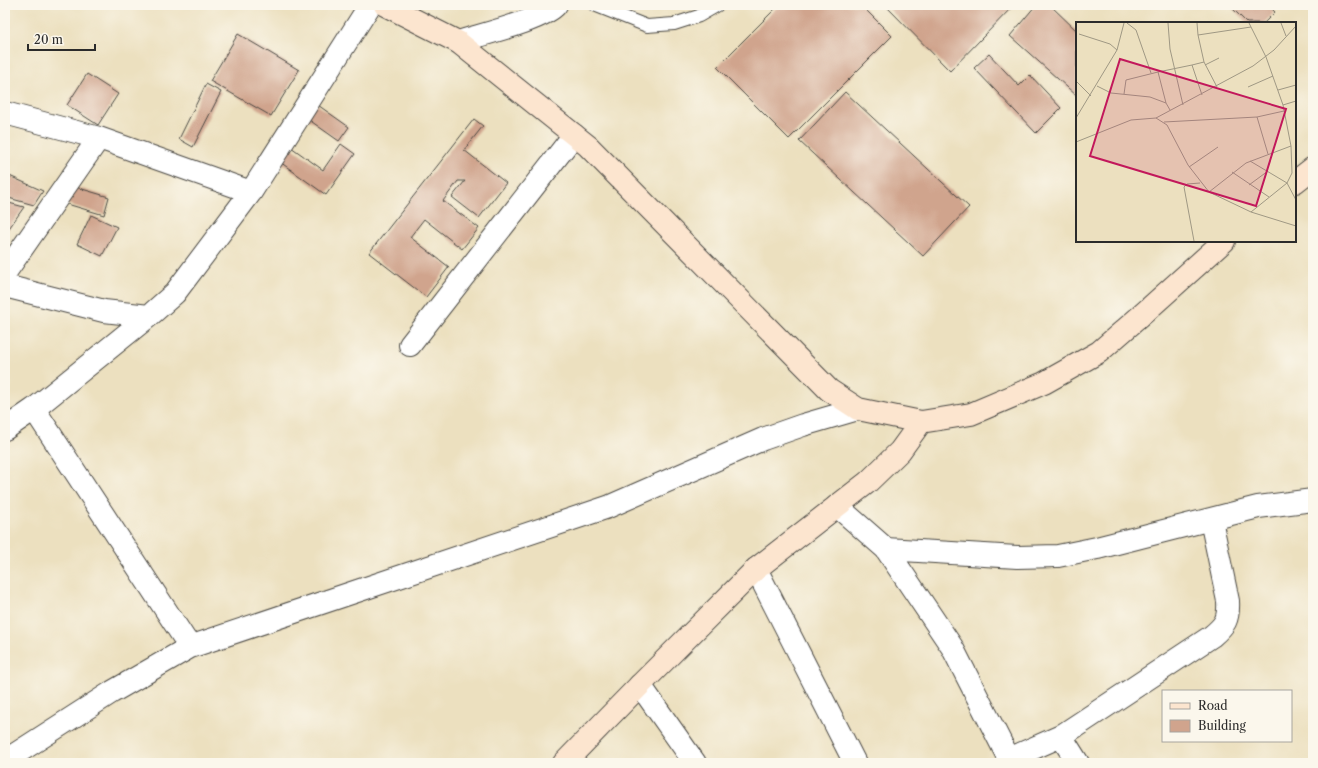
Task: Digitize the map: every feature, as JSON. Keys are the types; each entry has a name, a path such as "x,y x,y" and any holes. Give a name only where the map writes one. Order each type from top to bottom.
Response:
{"street":[{"path":"5,429 34,409 149,316 175,293 251,192 370,5"},
{"path":"385,5 458,42 588,146 829,390 858,409 921,422 970,414 1044,383 1099,352 1223,242"},
{"path":"458,42 536,17 553,9 556,5"},
{"path":"5,113 99,138 251,192"},
{"path":"410,345 574,135"},
{"path":"5,273 99,138"},
{"path":"1296,181 1313,168"},
{"path":"5,286 104,311 149,316"},
{"path":"34,409 190,647"},
{"path":"12,753 112,692 190,647 608,507 763,439 803,425 858,409"},
{"path":"564,763 756,569 868,482 900,451 921,422"},
{"path":"886,548 1017,558 1058,556 1097,548 1258,507 1313,500"},
{"path":"838,506 886,548 952,647 1005,761 1061,736 1212,636 1222,627 1229,614 1228,602 1211,520"},
{"path":"756,569 855,763"},
{"path":"640,685 695,763"},
{"path":"1061,736 1078,763"}],"lane":[{"path":"594,5 647,26 674,24 699,16 718,5"}],"building":[{"path":"779,5 861,5 892,36 789,139 717,67"},
{"path":"885,5 1014,5 950,71"},
{"path":"1036,5 1050,5 1076,30 1076,95 1010,36"},
{"path":"1229,5 1268,5 1275,12 1265,22 1246,22"},
{"path":"238,34 299,70 271,116 210,81"},
{"path":"989,54 1019,86 1030,75 1061,108 1036,133 974,68"},
{"path":"87,74 118,94 98,125 67,105"},
{"path":"206,84 221,92 193,147 179,139"},
{"path":"845,92 969,207 923,256 799,141"},
{"path":"315,103 349,127 339,141 305,117"},
{"path":"474,119 483,126 464,150 506,183 479,218 452,197 465,181 458,181 443,201 479,228 462,249 424,219 410,237 449,267 426,297 369,253"},
{"path":"341,144 355,154 326,195 280,162 291,147 323,170"},
{"path":"5,174 43,191 34,205 5,197"},
{"path":"72,186 109,197 104,215 67,204"},
{"path":"5,202 24,207 5,234"},
{"path":"91,215 117,227 102,256 77,244"}]}
